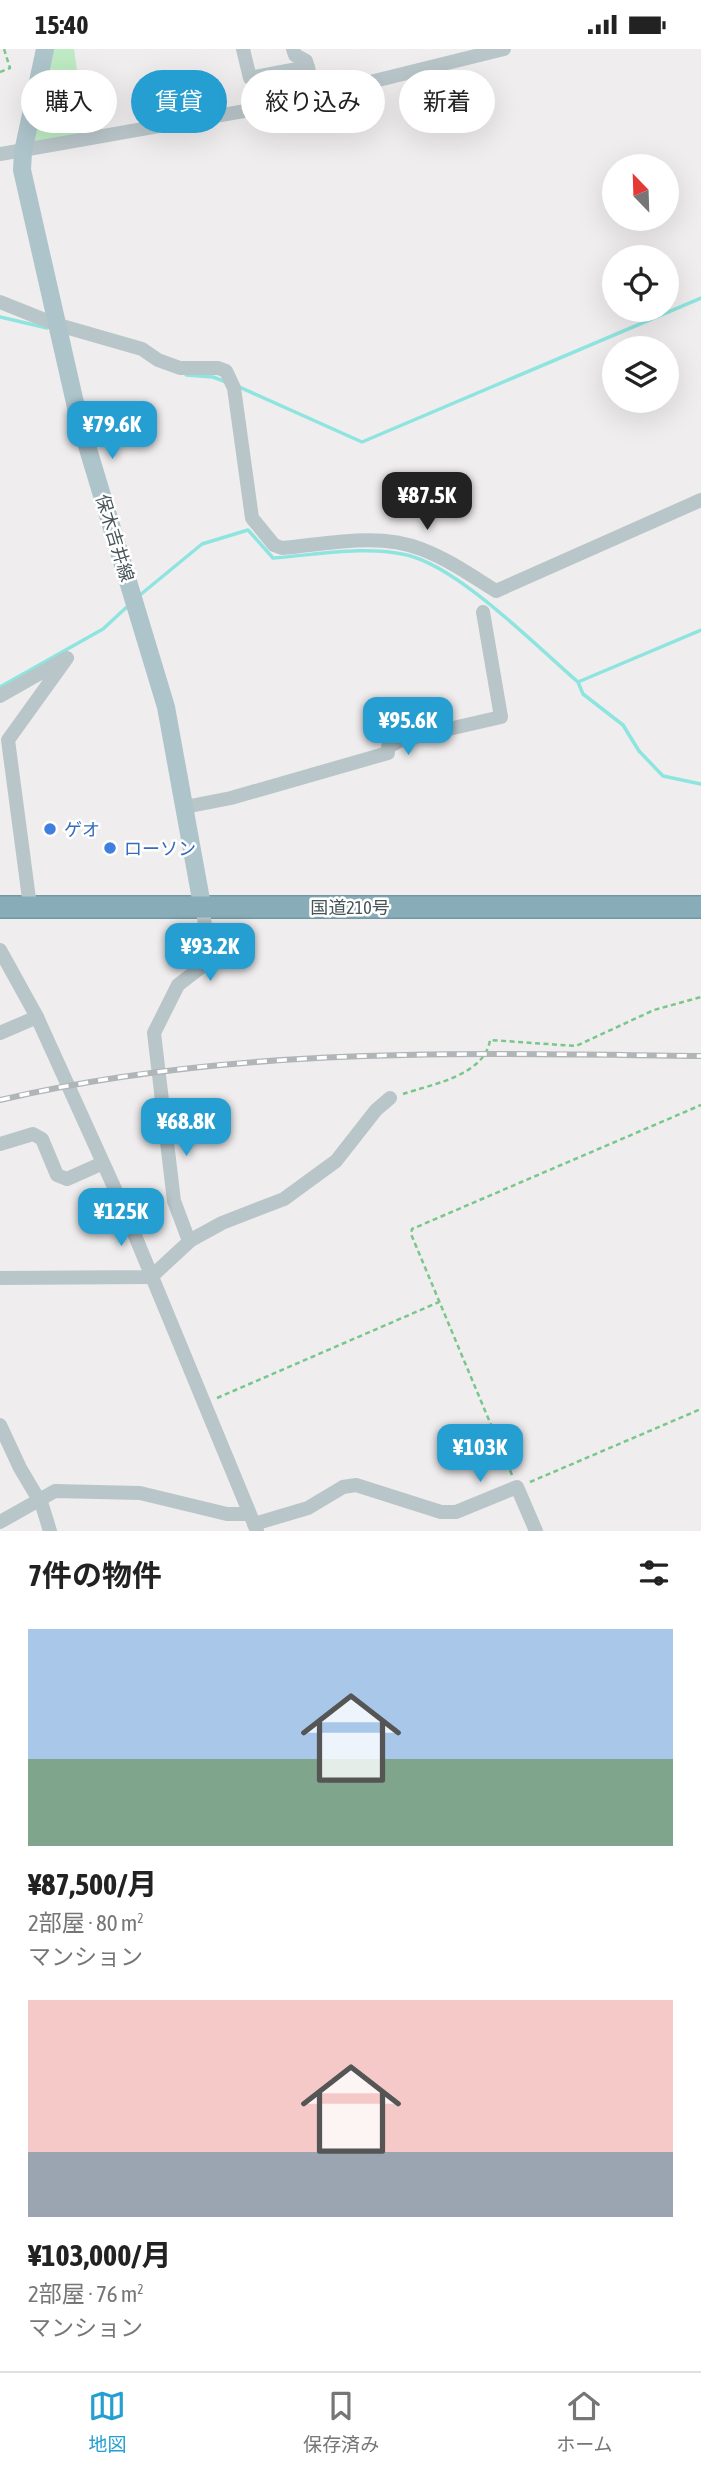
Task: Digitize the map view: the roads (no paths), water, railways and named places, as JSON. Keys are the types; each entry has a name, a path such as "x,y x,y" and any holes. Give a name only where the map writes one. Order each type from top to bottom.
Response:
{"highway":[{"name":"国道210号","path":"0,907 701,907"}],"main road":[{"name":"保木吉井線","path":"45,49 23,152 22,170 59,342 166,707 202,905"}],"street":[{"path":"243,49 250,78 303,56"},
{"path":"385,78 496,50"},
{"path":"0,154 241,112"},
{"path":"0,302 55,324 142,349 158,360 180,368 218,368 233,383 252,518 274,545 282,548 375,541 398,542 421,548 496,591 701,500"},
{"path":"185,807 231,798 388,753 388,747 401,740 501,717 483,612"},
{"path":"0,695 67,658 8,740 26,906"},
{"path":"0,734 26,906"},
{"path":"190,1241 174,1201 155,1033 178,985 200,968 209,951 202,905"},
{"path":"1,954 37,1017 103,1163 253,1523"},
{"path":"0,1033 37,1017"},
{"path":"0,1278 126,1280 151,1277 190,1241 222,1223 284,1199 336,1161 376,1110 390,1098"},
{"path":"0,1144 33,1134 42,1139 57,1175 67,1179 103,1163"},
{"path":"0,1425 20,1468 43,1496 50,1531"},
{"path":"0,1522 43,1496 140,1493 253,1523 308,1508 343,1487 356,1485 441,1512 456,1513 517,1487 536,1531"}],"waterway":[{"path":"237,386 362,442 701,298"},
{"path":"0,317 47,328"},
{"path":"186,375 213,377 226,382"},
{"path":"140,595 202,544 248,530 273,558 374,551 407,555 428,563 450,575 496,609 578,682 701,630"},
{"path":"0,687 103,629 129,605"},
{"path":"578,682 583,694 623,725 639,751 663,776 701,784"}],"railway":[{"path":"0,1100 87,1082 261,1062 437,1054 701,1056"}],"place":[{"name":"ゲオ","path":"50,829"},
{"name":"ローソン","path":"110,848"}]}
